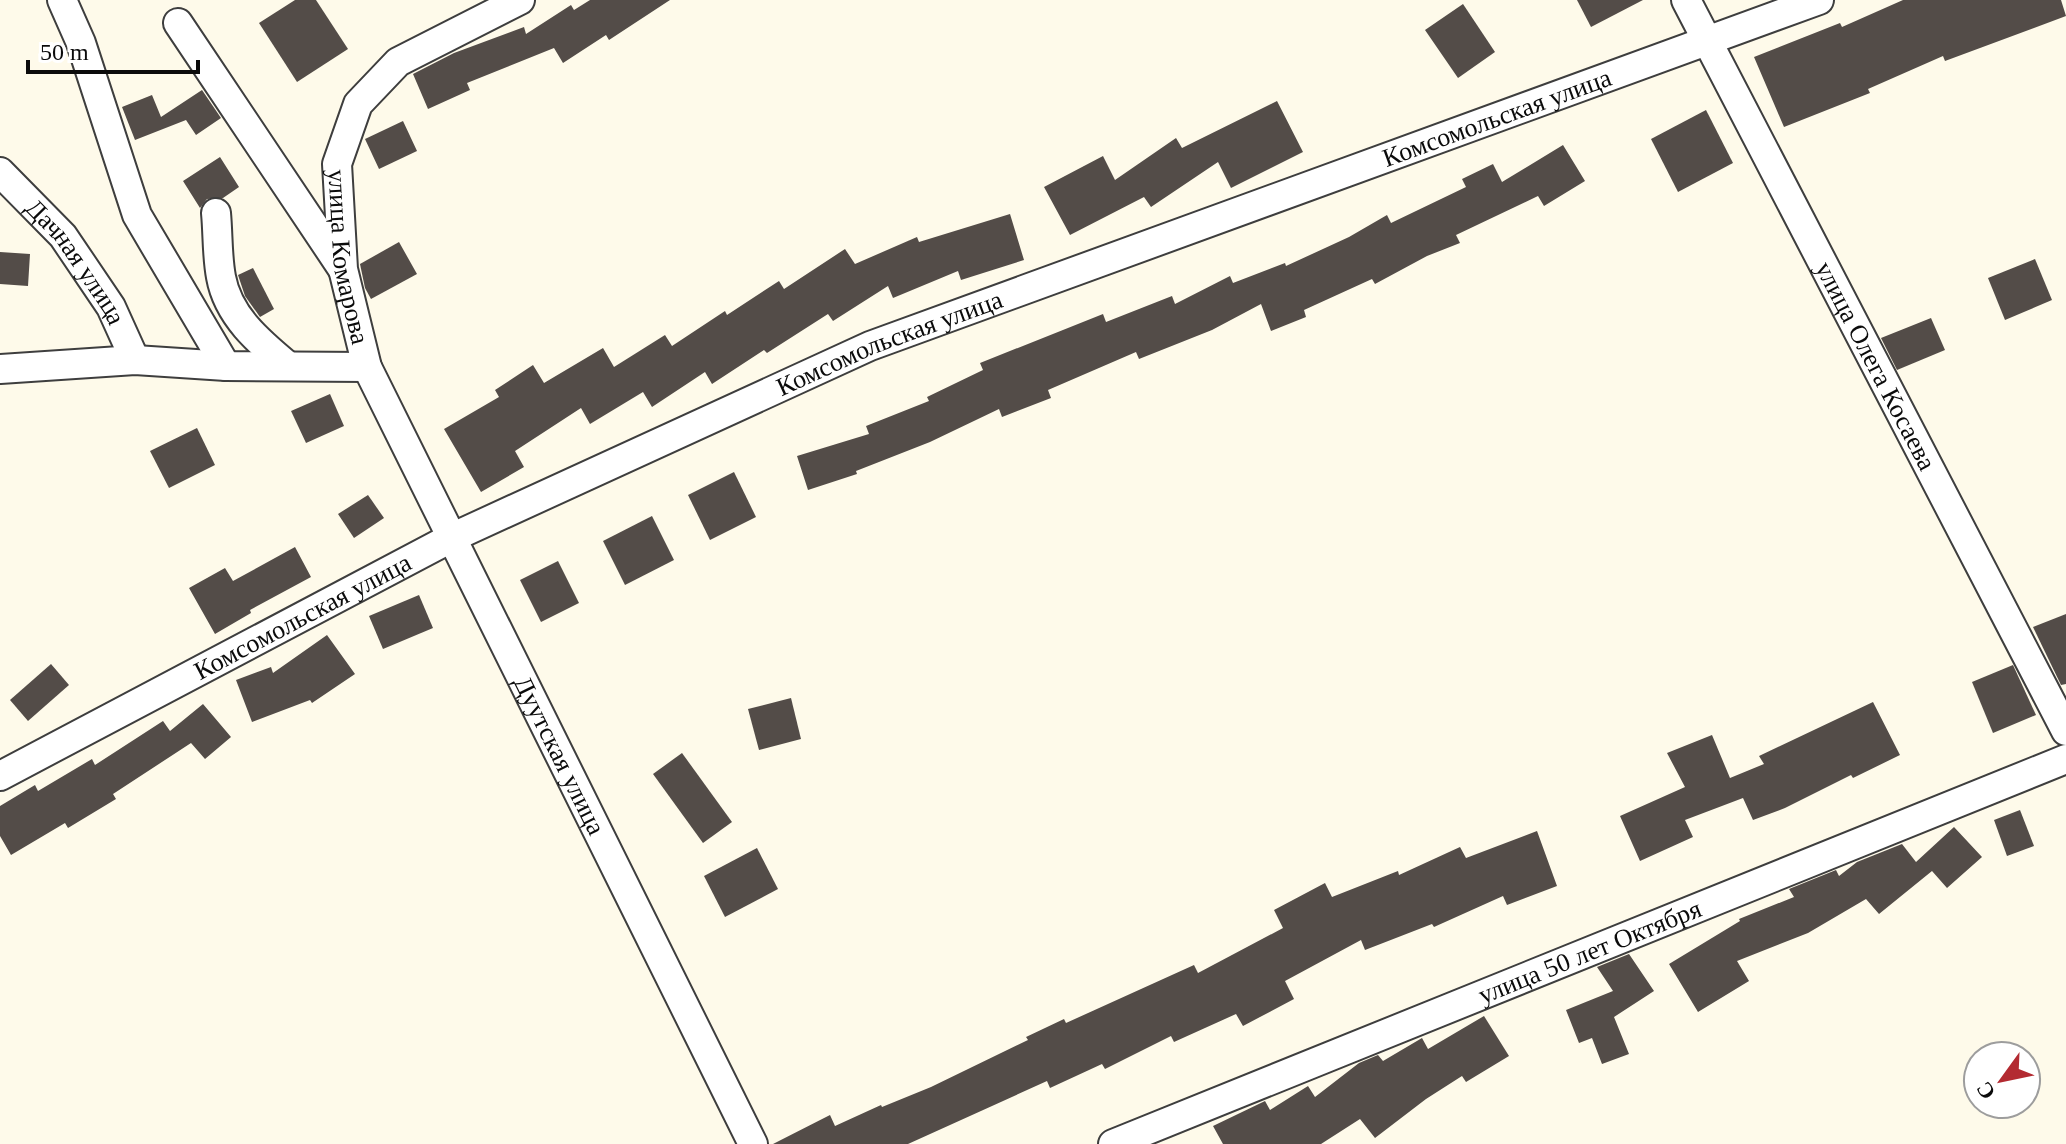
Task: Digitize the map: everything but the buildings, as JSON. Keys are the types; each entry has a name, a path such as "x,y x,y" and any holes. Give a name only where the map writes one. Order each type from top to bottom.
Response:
{"street":[{"path":"62,0 81,43 137,215 226,366"},
{"name":"улица Комарова","path":"367,367 343,269 337,164 358,104 398,62 520,0"},
{"name":"улица Олега Косаева","path":"1686,0 2066,731"},
{"name":"Комсомольская улица","path":"0,776 451,538 870,346 1819,0"},
{"path":"178,23 343,269"},
{"name":"Дачная улица","path":"0,172 63,236 111,307 135,360"},
{"path":"216,213 221,278 237,316 258,341 288,366"},
{"path":"0,369 135,360 226,366 367,367"},
{"name":"Дуутская улица","path":"367,367 753,1144"},
{"name":"улица 50 лет Октября","path":"1113,1144 2066,759"}]}
